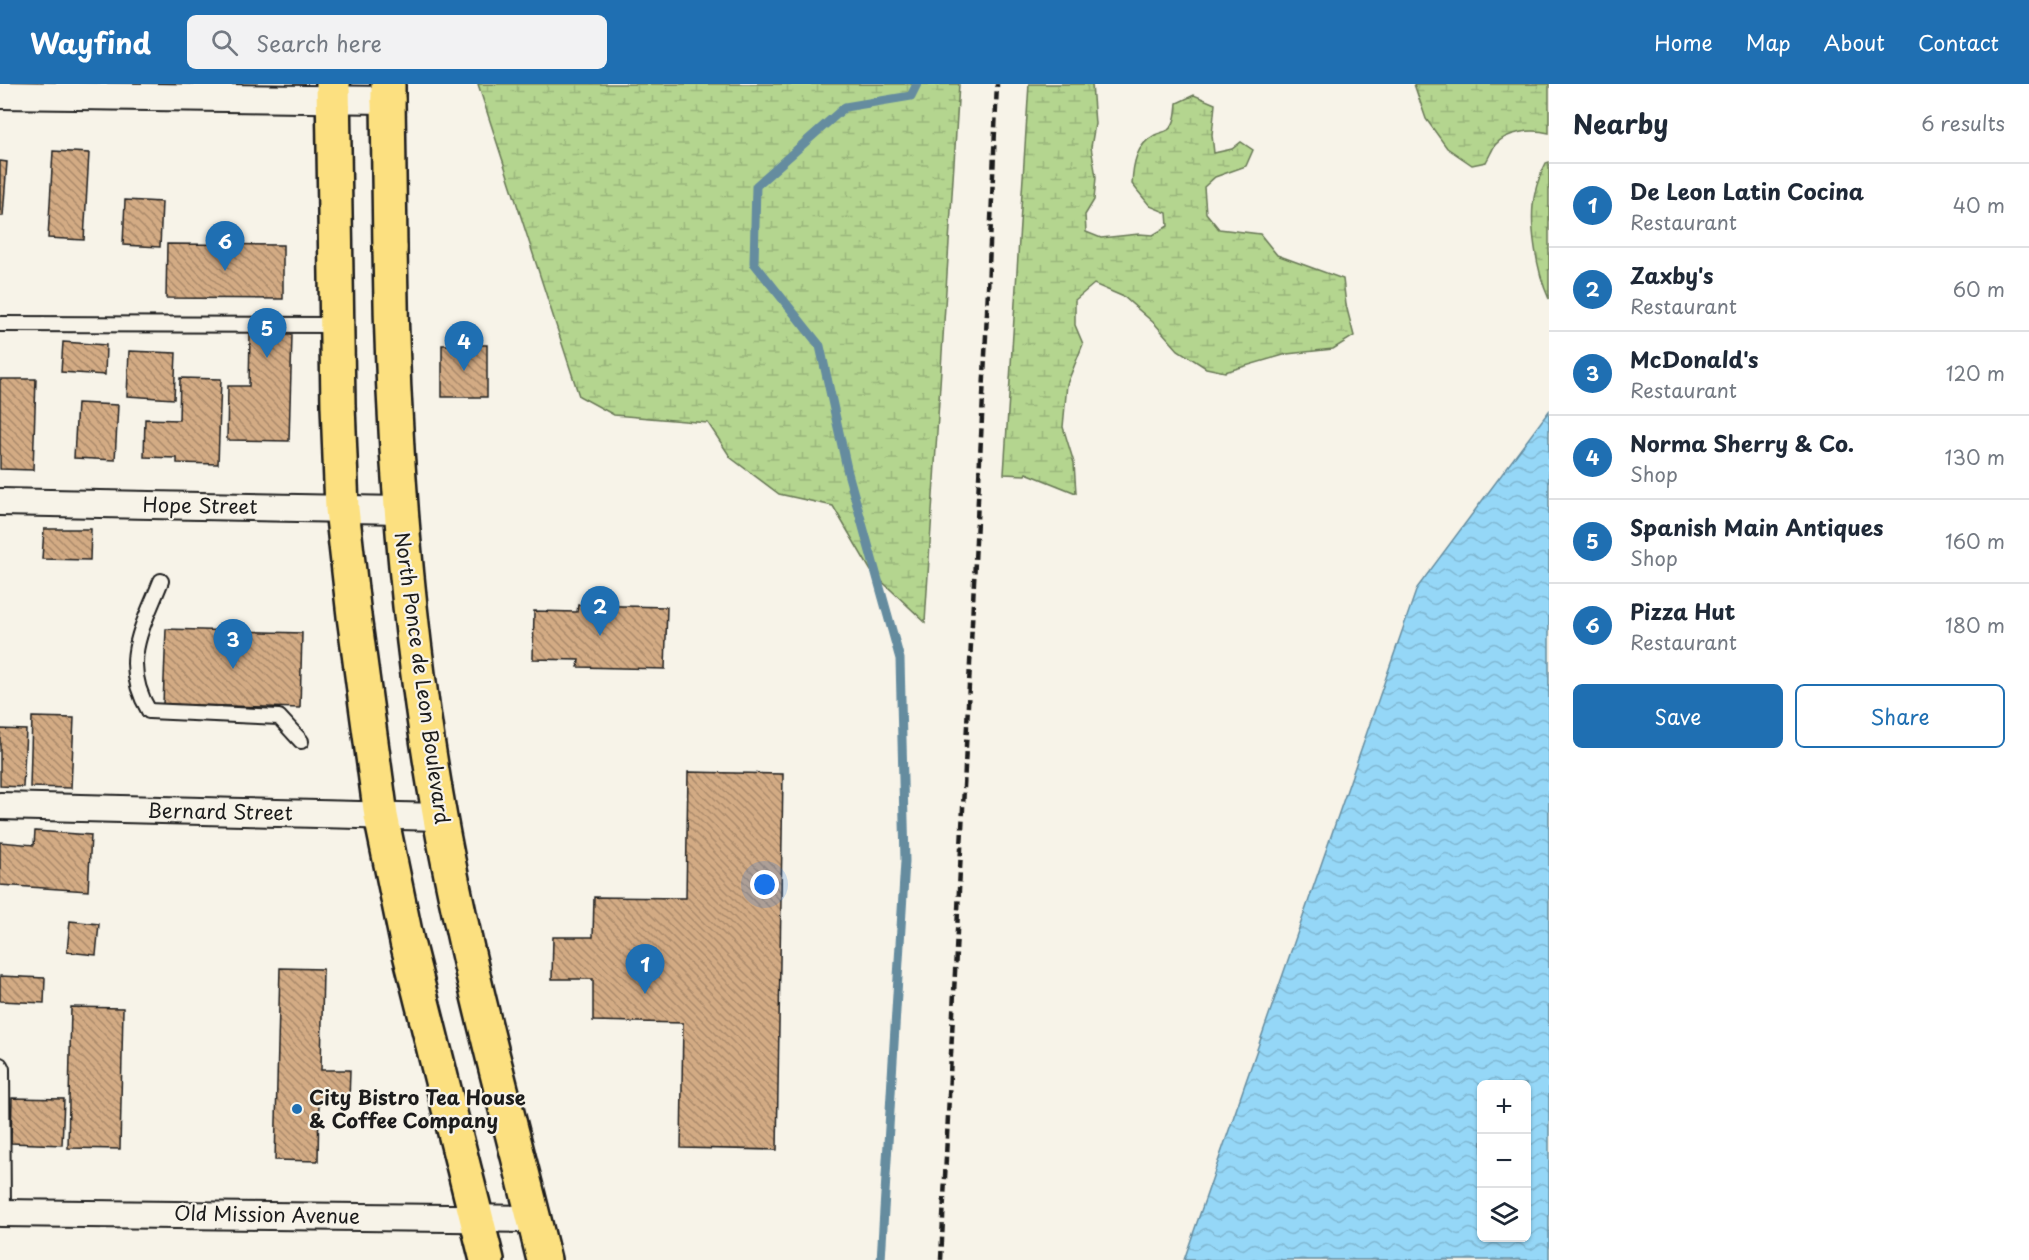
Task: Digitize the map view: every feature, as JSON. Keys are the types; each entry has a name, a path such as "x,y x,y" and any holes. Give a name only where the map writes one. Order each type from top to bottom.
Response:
{"main road":[{"path":"333,91 335,325 342,509 354,616 381,816 407,942 487,1260"},
{"name":"North Ponce de Leon Boulevard","path":"388,92 395,414 400,510 411,621 440,817 460,921 544,1260"}],"street":[{"path":"0,95 388,92"},
{"name":"Hope Street","path":"0,502 400,510"},
{"name":"Bernard Street","path":"0,806 440,817"},
{"name":"Old Mission Avenue","path":"1,1213 534,1219"}],"lane":[{"path":"0,324 335,325"},
{"path":"161,582 138,638 134,673 138,693 149,711 279,717 301,741"},
{"path":"0,1065 2,1069 1,1213"}],"green space":[{"path":"478,84 959,84 925,622 871,571 833,506 779,494 731,458 708,423 614,415 579,396"},
{"path":"1029,84 1092,84 1095,124 1091,147 1096,177 1094,200 1085,215 1086,232 1101,238 1139,234 1153,235 1168,226 1167,213 1150,206 1132,184 1137,156 1149,139 1167,131 1173,125 1177,103 1194,95 1215,104 1212,135 1214,153 1232,149 1241,142 1253,150 1246,166 1215,177 1204,187 1206,213 1219,229 1260,234 1277,255 1343,279 1346,305 1354,336 1333,349 1287,354 1225,372 1206,368 1178,350 1155,324 1124,297 1094,284 1075,300 1075,325 1083,344 1067,384 1063,427 1074,463 1076,493 1026,473 1025,475 1004,474"},
{"path":"1414,84 1549,84 1549,133 1528,131 1513,134 1495,145 1486,162 1472,165 1447,148 1426,119"},
{"path":"1549,162 1549,299 1537,262 1533,232 1533,205 1541,174 1546,163"}],"water":[{"path":"1549,411 1549,1260 1184,1260 1417,588"}],"building":[{"path":"53,151 89,153 84,240 48,238"},
{"path":"0,161 7,162 3,216 0,216"},
{"path":"125,200 162,202 160,247 123,245"},
{"path":"167,244 283,245 283,299 166,298"},
{"path":"250,334 292,335 289,441 227,440 228,386 249,386"},
{"path":"63,342 106,345 105,375 61,372"},
{"path":"442,345 487,345 487,397 442,397"},
{"path":"129,351 176,353 174,399 127,396"},
{"path":"180,378 221,379 218,464 177,463 177,458 144,457 145,419 179,420"},
{"path":"0,379 36,379 33,470 0,469"},
{"path":"77,403 118,405 115,460 74,458"},
{"path":"44,529 91,529 90,560 42,559"},
{"path":"578,605 667,607 665,669 578,667 579,660 533,659 534,611 577,612"},
{"path":"166,629 302,633 300,708 163,704"},
{"path":"32,717 74,718 71,788 30,787"},
{"path":"0,729 26,730 23,787 0,786"},
{"path":"688,772 783,774 777,1150 681,1148 683,1023 593,1021 593,979 552,979 553,937 593,937 594,897 686,898"},
{"path":"35,831 91,835 88,891 0,885 0,842 34,845"},
{"path":"70,921 99,924 96,955 67,952"},
{"path":"280,968 323,969 321,1070 350,1070 349,1102 319,1101 318,1161 275,1160"},
{"path":"0,976 45,978 44,1003 0,1001"},
{"path":"71,1007 123,1008 120,1149 68,1148"},
{"path":"12,1098 64,1099 62,1145 11,1143"}],"waterway":[{"path":"881,1260 905,861 900,659 848,473 820,346 754,263 756,186 845,107 911,96 917,84"}],"railway":[{"path":"941,1260 997,84"}],"place":[{"name":"Pizza Hut","path":"225,271"},
{"name":"Spanish Main Antiques","path":"267,358"},
{"name":"Norma Sherry & Co.","path":"464,371"},
{"name":"Zaxby's","path":"600,636"},
{"name":"McDonald's","path":"233,669"},
{"name":"De Leon Latin Cocina","path":"645,994"},
{"name":"City Bistro Tea House & Coffee Company","path":"297,1109"}]}
